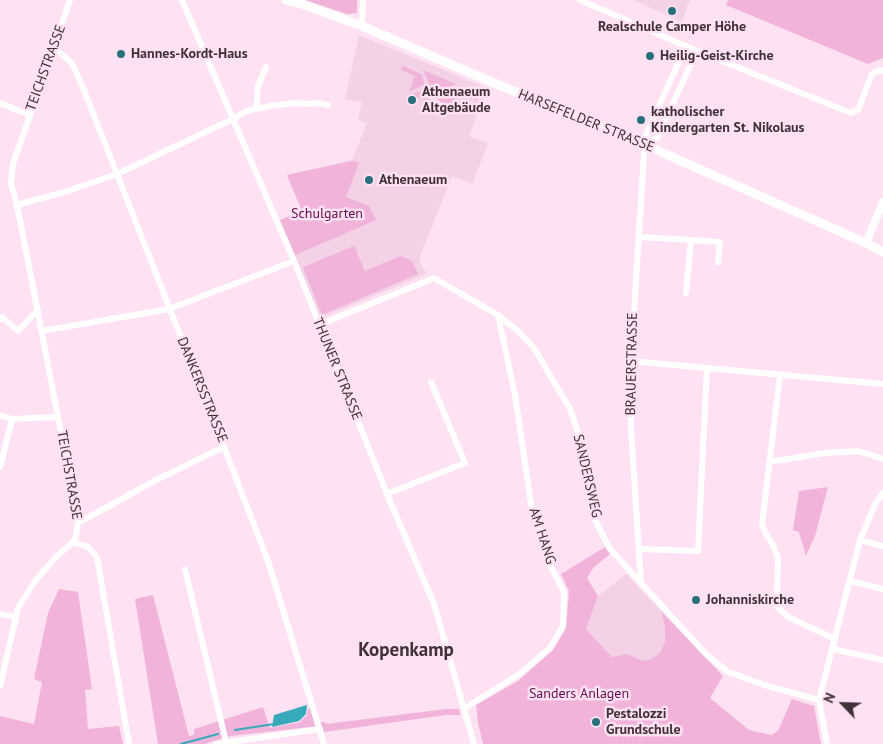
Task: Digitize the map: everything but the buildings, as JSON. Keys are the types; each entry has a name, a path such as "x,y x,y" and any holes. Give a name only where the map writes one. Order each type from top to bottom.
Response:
{"main road":[{"name":"HARSEFELDER STRASSE","path":"286,0 362,26 645,145 883,252"}],"street":[{"name":"TEICHSTRASSE","path":"70,0 13,164 10,183 17,205 78,523 73,542"},
{"name":"THUNER STRASSE","path":"182,0 294,260 387,494 434,604 474,744"},
{"path":"362,26 364,0"},
{"path":"580,0 697,51 851,114 858,110 872,74 880,70 883,71"},
{"name":"BRAUERSTRASSE","path":"641,584 631,428 631,361 645,136 686,46"},
{"name":"DANKERSSTRASSE","path":"54,48 72,62 224,447 268,561 324,744"},
{"path":"645,145 657,138 697,51"},
{"path":"256,109 258,86 266,67"},
{"path":"17,205 68,192 117,174 246,111 295,103 312,104 318,102 328,105"},
{"path":"0,103 30,114"},
{"path":"866,243 883,202"},
{"path":"638,238 720,242 718,262"},
{"path":"686,293 692,240"},
{"path":"42,331 169,309 294,260"},
{"name":"SANDERSWEG","path":"319,325 434,278 498,315 518,331 534,348 570,409 577,430 595,520 609,546 641,584 706,654 728,672 768,686 819,700"},
{"path":"0,319 2,316 18,331 38,310"},
{"name":"AM HANG","path":"464,708 518,675 550,648 563,626 564,592 552,569 532,510 515,395 498,315"},
{"path":"631,361 883,384"},
{"path":"640,549 698,551 707,368"},
{"path":"780,374 762,524 764,532 773,545 778,558 777,607 788,617 836,639"},
{"path":"387,494 465,463 431,382"},
{"path":"0,415 12,419 58,417"},
{"path":"0,467 12,419"},
{"path":"78,523 158,479 224,447"},
{"path":"770,462 825,453 858,451 883,459"},
{"path":"827,744 819,700 860,540 876,502 883,493"},
{"path":"860,540 883,546"},
{"path":"0,686 18,608 35,581 57,556 73,542 88,548 97,557 129,744"},
{"path":"185,569 226,742"},
{"path":"850,581 883,589"},
{"path":"0,614 16,617"},
{"path":"833,650 883,660"},
{"path":"216,744 320,729"}],"shaded area":[{"name":"Realschule Camper Höhe","path":"634,0 690,0 682,22"},
{"name":"Athenaeum","path":"359,35 487,88 469,136 488,144 472,184 452,176 419,259 426,274 323,317 320,316 280,220 302,211 287,175 352,160 367,123 358,120 362,102 345,99"},
{"path":"626,574 661,611 665,627 665,642 660,653 652,659 643,661 627,654 612,657 586,629 598,596"}],"green space":[{"path":"305,0 357,0 357,13 347,14"},
{"path":"728,0 883,0 883,58 868,64 726,5"},
{"path":"403,66 421,74 425,84 409,92 415,76 401,70"},
{"path":"423,70 456,84 433,92"},
{"path":"457,87 479,93 477,100 460,94 452,111 451,107 435,98 440,93"},
{"path":"427,89 430,97 428,101 410,95"},
{"name":"Schulgarten","path":"352,161 359,163 346,197 369,206 376,220 295,255 280,220 302,211 287,175"},
{"path":"354,246 365,271 401,256 412,261 418,274 322,315 303,267"},
{"path":"828,487 815,536 806,556 799,532 793,530 799,491"},
{"name":"Sanders Anlagen","path":"605,547 610,554 594,567 587,578 598,596 586,629 612,657 627,654 643,661 652,659 660,653 665,642 665,627 661,611 723,676 710,698 749,730 771,735 778,731 792,699 814,706 821,744 483,744 476,705 518,681 553,650 566,628 569,591 561,574"},
{"path":"59,589 78,592 92,689 85,690 88,729 119,726 123,744 0,744 0,716 34,724 42,682 34,679 48,613"},
{"path":"153,595 189,736 194,735 194,729 263,707 270,728 300,722 307,715 308,709 311,708 316,723 325,722 326,724 446,709 459,709 460,715 446,715 324,732 322,726 310,727 231,736 204,744 158,744 135,599"}],"water":[{"path":"307,705 306,714 299,721 272,727 274,715"}],"waterway":[{"path":"235,730 274,724"},
{"path":"181,744 218,734"}],"place":[{"name":"Realschule Camper Höhe","path":"672,11"},
{"name":"Hannes-Kordt-Haus","path":"121,54"},
{"name":"Heilig-Geist-Kirche","path":"650,56"},
{"name":"Athenaeum Altgebäude","path":"412,100"},
{"name":"katholischer Kindergarten St. Nikolaus","path":"641,120"},
{"name":"Athenaeum","path":"369,180"},
{"name":"Johanniskirche","path":"696,600"},
{"name":"Pestalozzi Grundschule","path":"596,722"}],"district":[{"name":"Kopenkamp","path":"406,651"}]}
